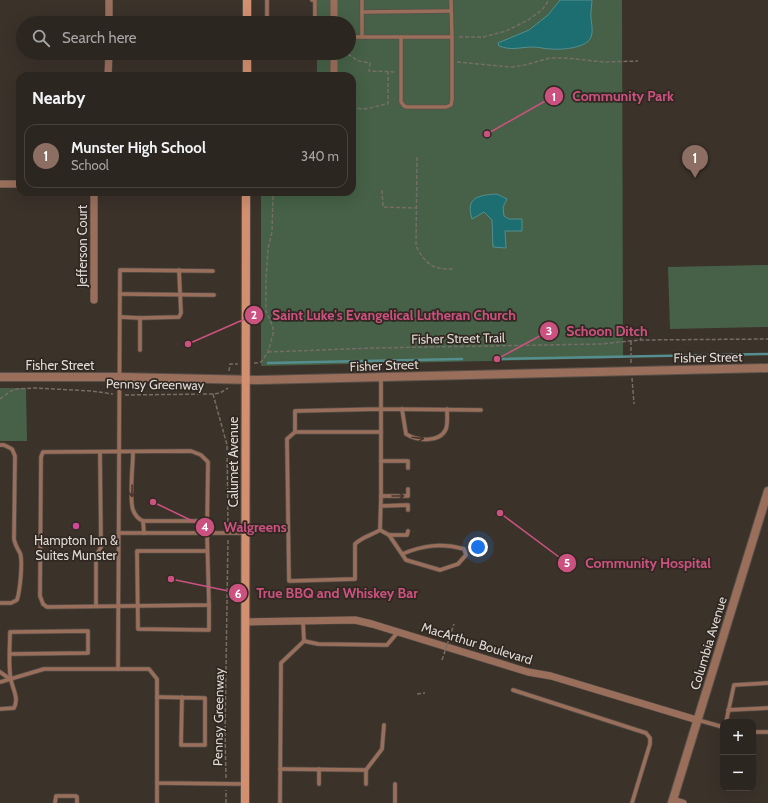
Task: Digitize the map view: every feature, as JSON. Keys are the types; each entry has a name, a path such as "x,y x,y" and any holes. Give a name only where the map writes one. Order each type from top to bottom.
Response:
{"main road":[{"path":"247,0 247,16"},
{"path":"247,60 247,72"},
{"name":"Calumet Avenue","path":"245,803 246,196"}],"street":[{"path":"109,0 109,16"},
{"path":"334,0 334,16"},
{"path":"108,60 108,72"},
{"path":"334,60 334,72"},
{"path":"0,184 16,184"},
{"name":"Jefferson Court","path":"94,196 94,300"},
{"name":"Fisher Street","path":"0,377 119,377 245,380 768,368"},
{"name":"Columbia Avenue","path":"672,801 768,494"},
{"name":"MacArthur Boulevard","path":"245,622 355,620 528,672 551,676 697,720"},
{"path":"672,801 683,803"}],"lane":[{"path":"267,0 267,16"},
{"path":"312,0 315,0 315,16"},
{"path":"362,0 362,37"},
{"path":"401,37 401,102 407,107 446,107 451,105 451,0"},
{"path":"362,12 451,11"},
{"path":"356,37 452,37"},
{"path":"118,669 120,270 213,271"},
{"path":"120,317 179,317 181,313 180,270"},
{"path":"120,294 214,295"},
{"path":"140,318 140,350"},
{"path":"380,530 381,377"},
{"path":"295,432 295,411 381,409 481,410"},
{"path":"402,409 406,434 420,440 436,438 443,434 447,427 447,410"},
{"path":"380,530 372,535 360,539 355,544 355,580 289,581 287,439 295,432 381,432"},
{"path":"0,445 4,445 12,449 15,456 14,538 16,547 20,554 21,562 20,592 17,600 11,603 0,603"},
{"path":"207,551 137,551 137,605 138,629 209,630 209,605 207,551 208,462 201,455 191,451 43,452 41,457 40,596 43,604 47,607 118,605 137,605 209,605"},
{"path":"96,606 96,556 101,547 100,452"},
{"path":"133,452 132,500 133,510 138,519 143,521 207,521"},
{"path":"381,461 408,462 408,468"},
{"path":"381,496 408,496 408,489"},
{"path":"381,506 408,505 408,510"},
{"path":"143,521 144,532"},
{"path":"380,530 389,535 406,560 440,570 458,564 466,555 464,549 450,545 427,545 402,554"},
{"path":"389,535 407,535 408,531"},
{"path":"119,532 246,532"},
{"path":"280,803 281,663 304,641 303,621"},
{"path":"0,709 11,709 14,708 16,704 16,698 10,679 10,654 10,632 88,631 88,653 10,654"},
{"path":"304,641 318,644 387,645 398,632"},
{"path":"0,682 44,669 149,669 157,679 157,803"},
{"path":"0,672 10,679"},
{"path":"726,719 734,685 768,683"},
{"path":"513,690 646,733 650,738 650,744 632,803"},
{"path":"157,697 182,697 205,698 205,745 181,744 182,697"},
{"path":"728,710 768,708"},
{"path":"697,720 720,726"},
{"path":"366,784 366,770 382,749 384,725"},
{"path":"756,732 768,732"},
{"path":"280,769 366,770"},
{"path":"319,769 319,784"},
{"path":"157,782 245,784"},
{"path":"395,784 395,803"},
{"path":"55,803 56,796 76,796 78,797 78,803"}],"path":[{"path":"452,37 482,37 506,31 528,20 542,10 549,0"},
{"path":"452,62 511,67 550,58 604,62 638,61"},
{"path":"356,60 370,63 369,71 401,72"},
{"path":"356,108 369,109 379,105 388,104 388,72"},
{"path":"417,157 416,246 422,258 430,265 439,268 455,268"},
{"path":"382,190 383,207 416,208"},
{"path":"259,363 268,352 273,327 266,311 266,280 268,249 272,232 273,196"},
{"path":"640,340 643,334"},
{"name":"Fisher Street Trail","path":"268,352 373,348 601,344 640,340 768,339"},
{"path":"631,341 634,404"},
{"name":"Pennsy Greenway","path":"0,399 11,391 17,389 34,388 92,391 119,395 213,394 227,445 228,532 225,733 226,803"},
{"path":"213,394 228,388"},
{"path":"442,660 454,624"},
{"path":"417,694 424,694"}],"green space":[{"path":"317,0 622,0 623,358 261,366 261,196 356,196 356,72 317,72 317,60 356,60 356,16 317,16"},
{"path":"768,265 768,327 670,329 668,267"},
{"path":"0,388 26,388 27,441 0,441"}],"water":[{"path":"560,0 592,0 592,31 589,41 574,48 561,49 533,47 512,49 499,46 498,43 529,30 548,15"},
{"path":"497,194 507,199 503,207 504,216 509,219 522,219 522,231 505,231 506,248 493,247 492,220 484,212 472,219 470,212 470,206 475,199 485,195"}],"waterway":[{"path":"497,359 768,354"},
{"path":"268,363 462,359"}],"place":[{"name":"Community Park","path":"487,134"},
{"name":"Munster High School","path":"695,178"},
{"name":"Saint Luke's Evangelical Lutheran Church","path":"188,344"},
{"name":"Schoon Ditch","path":"497,359"},
{"name":"Walgreens","path":"153,502"},
{"name":"Community Hospital","path":"500,513"},
{"name":"Hampton Inn & Suites Munster","path":"76,526"},
{"name":"True BBQ and Whiskey Bar","path":"171,579"}]}
